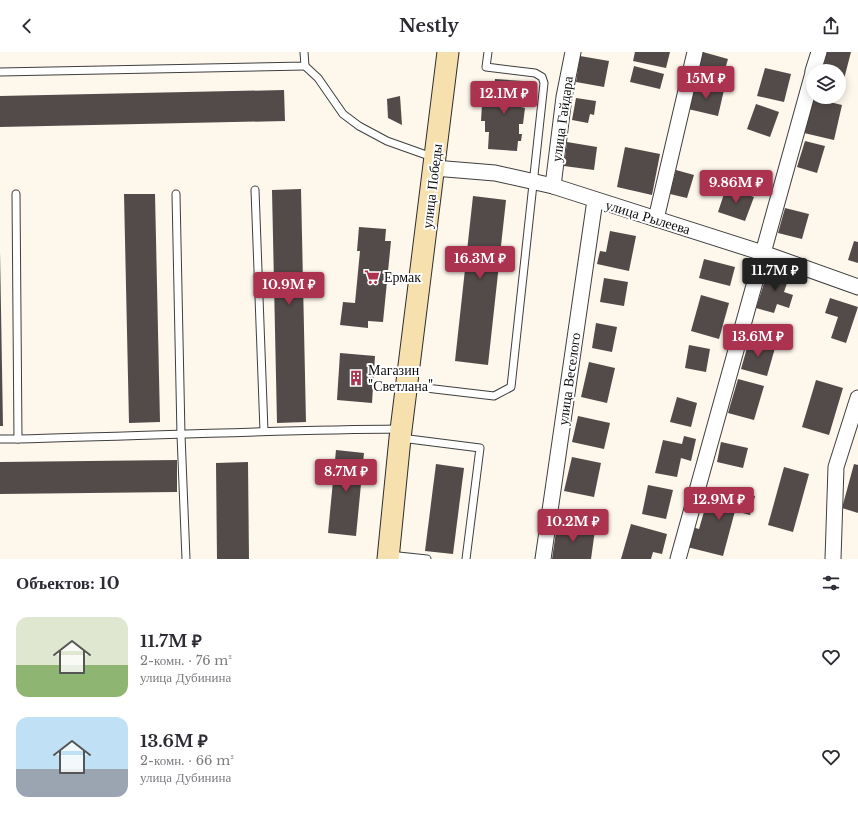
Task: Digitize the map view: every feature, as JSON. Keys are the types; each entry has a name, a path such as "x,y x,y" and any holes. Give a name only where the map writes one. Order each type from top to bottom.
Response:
{"street":[{"name":"улица Победы","path":"389,557 401,433 448,52"},
{"name":"улица Гайдара","path":"552,186 564,97 572,52"},
{"path":"656,219 695,52"},
{"path":"815,64 819,52"},
{"path":"678,559 806,97"},
{"name":"улица Рылеева","path":"435,163 495,173 552,186 763,253 858,287"},
{"name":"улица Веселого","path":"543,559 595,200"},
{"path":"833,559 836,467 858,398"}],"lane":[{"path":"304,52 305,66 322,82 343,114 359,126 387,141 435,163"},
{"path":"407,386 494,396 511,387 544,83 542,77 535,72 486,68 488,52"},
{"path":"0,72 305,66"},
{"path":"255,190 264,431"},
{"path":"16,194 18,439"},
{"path":"176,194 181,435 186,559"},
{"path":"0,439 181,435 264,431 401,433 480,448 466,559"},
{"path":"389,557 427,559"}],"building":[{"path":"635,52 670,52 666,68 633,61"},
{"path":"703,52 728,59 722,80 698,74"},
{"path":"827,52 851,52 846,71 846,64 824,64"},
{"path":"580,56 609,61 604,87 576,82"},
{"path":"634,66 664,74 660,89 630,82"},
{"path":"765,68 791,74 784,102 757,96"},
{"path":"495,79 523,81 522,91 526,92 525,100 522,100 521,107 525,108 523,124 519,124 519,134 522,134 521,141 518,141 517,151 488,149 489,132 485,132 485,121 481,121 482,104 488,104 488,96 493,96"},
{"path":"694,83 724,90 718,116 688,109"},
{"path":"284,90 285,121 0,127 0,96"},
{"path":"400,96 402,125 388,118 387,99"},
{"path":"576,98 596,101 594,115 590,114 588,123 572,120"},
{"path":"756,104 779,112 770,137 747,129"},
{"path":"811,104 842,105 834,140 804,133"},
{"path":"805,141 825,146 817,173 797,167"},
{"path":"567,142 597,147 594,170 564,166"},
{"path":"625,147 660,154 652,195 617,187"},
{"path":"676,170 694,175 687,198 670,194"},
{"path":"726,188 754,197 745,221 718,212"},
{"path":"301,189 306,422 277,423 272,190"},
{"path":"124,194 155,194 160,422 129,423"},
{"path":"473,196 506,200 488,365 455,361"},
{"path":"785,208 809,214 802,239 778,233"},
{"name":"Ермак","path":"359,227 386,229 385,241 391,241 383,322 368,321 368,328 340,325 343,302 355,303 360,251 357,251"},
{"path":"610,231 636,236 629,271 597,264 600,251 606,252"},
{"path":"854,241 858,242 858,263 848,260"},
{"path":"0,251 3,426 0,426"},
{"path":"704,259 735,267 730,286 699,278"},
{"path":"769,268 790,274 784,292 793,295 789,308 777,304 774,313 756,308"},
{"path":"604,278 628,282 624,306 600,302"},
{"path":"701,295 729,303 719,339 691,331"},
{"path":"830,298 858,307 846,343 831,338 838,317 825,313"},
{"path":"596,323 617,327 612,352 592,348"},
{"path":"749,341 775,348 767,376 741,369"},
{"path":"689,345 710,349 706,372 685,368"},
{"name":"Магазин \"Светлана\"","path":"340,353 375,356 372,403 337,400"},
{"path":"589,362 615,368 607,403 581,397"},
{"path":"738,379 764,386 754,420 728,413"},
{"path":"816,380 843,388 829,435 802,427"},
{"path":"677,397 697,403 691,427 670,422"},
{"path":"578,416 610,423 604,449 572,442"},
{"path":"684,436 696,439 691,461 681,458 677,477 655,473 663,440 682,444"},
{"path":"721,442 748,448 743,468 717,462"},
{"path":"336,450 364,453 356,536 328,533"},
{"path":"572,457 601,463 594,497 564,491"},
{"path":"177,460 177,492 0,494 0,462"},
{"path":"248,462 249,559 217,559 216,463"},
{"path":"436,464 464,468 453,554 425,551"},
{"path":"854,464 858,465 858,513 842,508"},
{"path":"784,467 809,474 793,532 768,525"},
{"path":"648,485 673,490 666,519 642,514"},
{"path":"721,487 755,496 750,515 735,511 723,556 687,547 692,527 699,529 708,498 718,500"},
{"path":"631,524 667,534 662,554 653,552 651,559 621,559"},
{"path":"557,525 595,530 591,559 552,559"}],"place":[{"name":"Ермак","path":"372,277"},
{"name":"Магазин \"Светлана\"","path":"356,378"}]}
